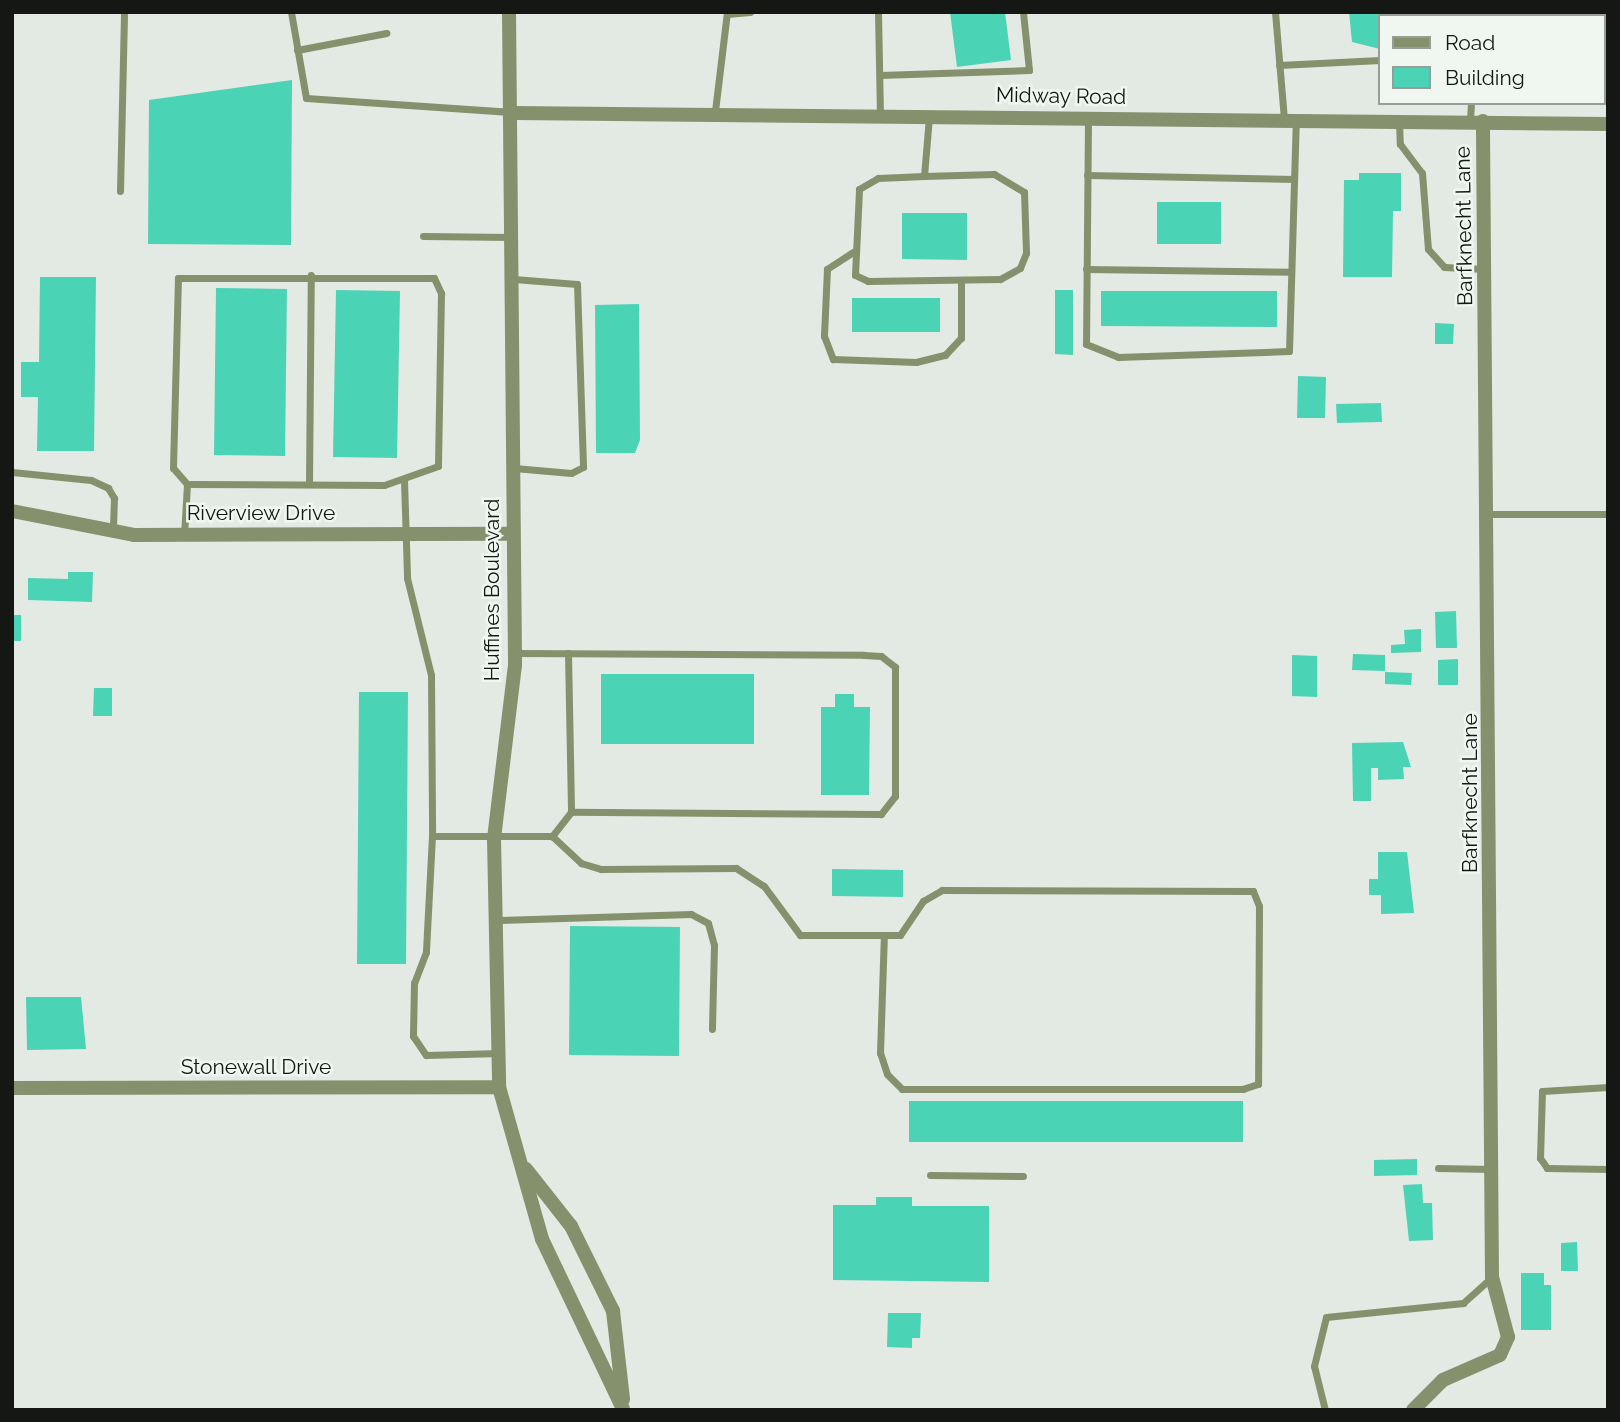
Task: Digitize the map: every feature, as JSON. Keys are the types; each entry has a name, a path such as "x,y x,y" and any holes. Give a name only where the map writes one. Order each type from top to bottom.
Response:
{"street":[{"name":"Huffines Boulevard","path":"509,12 514,113 514,653 511,730 494,839 499,920 499,1087 542,1239 623,1409"},
{"name":"Midway Road","path":"514,113 715,111 1608,124"},
{"name":"Barfknecht Lane","path":"1413,1410 1443,1380 1500,1355 1508,1337 1506,1313 1492,1278 1485,269 1477,121"},
{"name":"Riverview Drive","path":"12,511 113,531 184,535 513,534"},
{"name":"Stonewall Drive","path":"12,1088 499,1087"},
{"name":"Huffines Boulevard","path":"521,1162 571,1226 613,1311 622,1348 623,1409"}],"lane":[{"path":"120,191 124,12"},
{"path":"290,12 306,98 514,113"},
{"path":"715,111 727,13 750,12"},
{"path":"878,12 880,114"},
{"path":"880,75 1029,70 1023,12"},
{"path":"1088,118 1086,344 1118,357 1289,351 1294,179 1290,120 1279,65 1275,12"},
{"path":"297,50 386,33"},
{"path":"1279,65 1378,60"},
{"path":"1472,105 1477,121"},
{"path":"924,176 929,115"},
{"path":"1399,121 1400,144 1422,173 1428,249 1444,267 1485,269"},
{"path":"994,174 1024,192 1026,253 1020,268 1000,279 868,281 855,275 853,252 859,189 878,178 924,176 994,174"},
{"path":"1087,175 1294,179"},
{"path":"424,236 514,237"},
{"path":"853,252 827,269 824,336 833,359 916,362 945,355 961,338 961,280"},
{"path":"1086,269 1291,272"},
{"path":"309,484 311,275"},
{"path":"184,535 187,484 173,468 178,278 311,275 434,278 442,293 438,466 404,480 309,484 187,484"},
{"path":"513,468 571,473 583,467 577,284 514,279"},
{"path":"12,472 91,480 108,488 114,498 113,531"},
{"path":"404,480 407,578 431,675 432,836 426,951 414,984 416,1049 454,1057 501,1053"},
{"path":"1488,514 1608,514"},
{"path":"514,653 864,655 881,656 895,667 895,796 881,814 571,812"},
{"path":"552,836 571,812 568,653"},
{"path":"432,836 494,839 552,836 590,868 736,868 764,887 800,935 884,934 900,934 923,901 943,890 1252,891 1259,906 1258,1084 1243,1089 902,1089 887,1074 880,1054 884,934"},
{"path":"499,920 691,914 708,923 714,944 712,1029"},
{"path":"1608,1087 1542,1091 1540,1158 1547,1168 1608,1169"},
{"path":"1438,1168 1492,1169"},
{"path":"930,1175 1023,1176"},
{"path":"1325,1410 1314,1366 1326,1317 1463,1303 1492,1278"}],"shaded area":[{"path":"1432,12 1608,12 1608,87 1606,14"}],"building":[{"path":"950,12 1005,12 1011,60 957,67"},
{"path":"1349,12 1391,12 1378,14 1378,48 1352,42"},
{"path":"292,80 291,245 148,244 149,100"},
{"path":"1359,173 1401,173 1401,211 1393,211 1392,277 1343,277 1344,180 1359,180"},
{"path":"1157,202 1221,202 1221,244 1157,244"},
{"path":"902,213 967,213 967,260 902,259"},
{"path":"40,277 96,277 94,451 37,451 38,397 21,397 21,362 39,362"},
{"path":"216,288 287,289 285,456 214,455"},
{"path":"336,290 400,291 397,458 333,457"},
{"path":"1055,290 1073,290 1073,355 1055,354"},
{"path":"1101,291 1277,291 1277,327 1101,326"},
{"path":"852,298 940,298 940,332 852,332"},
{"path":"639,304 640,440 635,453 596,453 595,305"},
{"path":"1435,323 1454,324 1453,344 1435,344"},
{"path":"1298,376 1326,377 1325,418 1297,418"},
{"path":"1381,403 1382,422 1337,423 1336,404"},
{"path":"68,572 93,572 92,602 28,600 28,578 68,579"},
{"path":"1456,611 1457,648 1436,648 1435,612"},
{"path":"12,615 21,615 21,641 12,641"},
{"path":"1421,629 1421,652 1391,653 1391,645 1405,644 1404,630"},
{"path":"1353,654 1385,655 1385,671 1352,670"},
{"path":"1292,655 1317,656 1317,697 1292,696"},
{"path":"1458,659 1458,685 1438,685 1438,660"},
{"path":"1385,672 1412,673 1411,685 1385,684"},
{"path":"601,674 754,674 754,744 601,744"},
{"path":"94,688 112,688 112,716 93,716"},
{"path":"359,692 408,692 406,964 357,964"},
{"path":"835,694 854,694 854,707 870,707 869,795 821,795 821,707 835,707"},
{"path":"1403,742 1411,767 1403,767 1404,779 1378,780 1378,768 1371,768 1371,801 1353,801 1352,743"},
{"path":"1378,852 1407,852 1414,913 1381,914 1381,895 1369,895 1369,879 1378,879"},
{"path":"832,869 903,870 903,897 832,896"},
{"path":"570,926 680,927 679,1056 569,1055"},
{"path":"26,997 81,997 86,1049 27,1050"},
{"path":"909,1101 1243,1101 1243,1142 909,1142"},
{"path":"1417,1159 1417,1175 1374,1176 1374,1160"},
{"path":"1422,1184 1423,1203 1432,1203 1433,1240 1409,1241 1403,1185"},
{"path":"876,1197 912,1197 912,1206 989,1206 989,1282 833,1280 833,1205 876,1205"},
{"path":"1577,1242 1578,1271 1561,1271 1561,1243"},
{"path":"1521,1273 1544,1273 1544,1285 1551,1285 1551,1330 1521,1330"},
{"path":"888,1313 921,1313 920,1338 912,1338 912,1348 887,1347"}]}
